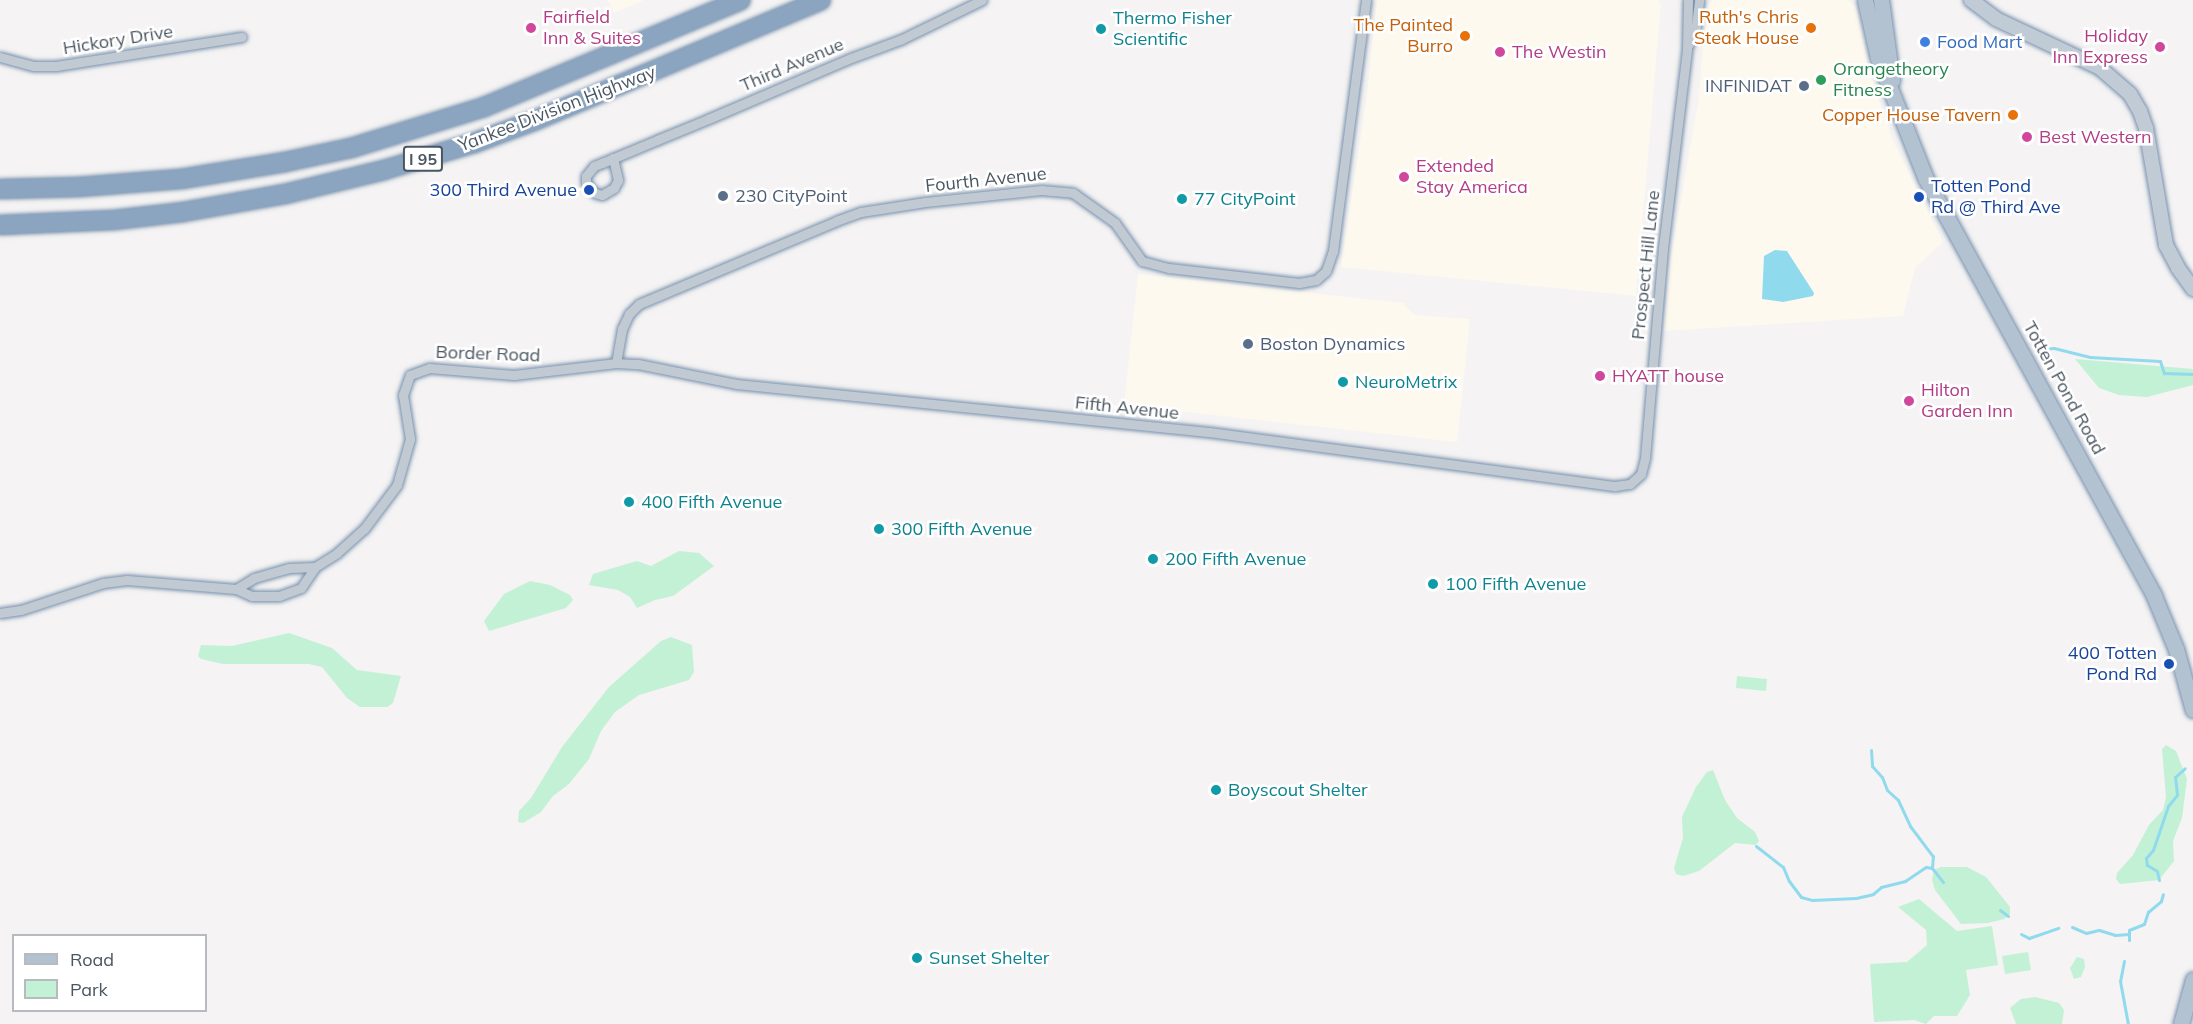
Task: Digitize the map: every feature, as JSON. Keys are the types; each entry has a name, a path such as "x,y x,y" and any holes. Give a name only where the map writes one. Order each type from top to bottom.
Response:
{"highway":[{"name":"Yankee Division Highway","path":"0,189 89,186 181,179 285,162 351,148 451,119 505,99 741,0"},
{"name":"Yankee Division Highway","path":"0,225 79,222 183,212 285,194 354,178 446,152 536,120 821,0"}],"main road":[{"name":"Totten Pond Road","path":"1865,0 1874,46 1926,179 2154,596 2176,650 2193,710"},
{"name":"Totten Pond Road","path":"1881,0 1891,59 1892,89"},
{"path":"2181,1024 2193,980"}],"street":[{"name":"Third Avenue","path":"613,158 902,39 982,0"},
{"name":"Fourth Avenue","path":"616,363 619,336 626,320 632,310 646,301 861,212 934,201 1041,190 1073,193 1115,223 1142,261 1169,268 1299,282 1316,280 1326,271 1333,251 1366,0"},
{"name":"Prospect Hill Lane","path":"1635,482 1641,474 1645,458 1663,248 1687,49 1688,0"},
{"name":"Prospect Hill Lane","path":"1687,49 1696,26 1699,0"},
{"path":"1971,0 1991,16 2105,71 2130,94 2146,128 2166,245 2178,268 2193,289"},
{"name":"Hickory Drive","path":"0,57 34,66 57,66 242,38"},
{"name":"Fifth Avenue","path":"616,363 663,367 736,384 783,390 1209,432 1615,486 1635,482"},
{"name":"Border Road","path":"0,613 21,610 103,584 126,580 236,589 252,596 279,596 301,588 315,567 337,553 364,529 397,485 410,439 403,395 411,375 429,368 514,375 616,363"},
{"name":"Border Road","path":"236,589 254,578 289,568 315,567"}],"shaded area":[{"path":"608,0 644,0 614,13"},
{"path":"1377,0 1658,0 1661,4 1636,296 1341,267 1367,95"},
{"path":"1713,0 1848,0 1856,7 1869,69 1892,139 1943,242 1915,268 1903,316 1663,331 1668,274 1698,103 1707,6"},
{"path":"1138,274 1403,303 1415,315 1470,319 1457,442 1124,405"}],"green space":[{"path":"2075,359 2193,369 2193,385 2147,397 2119,395 2099,388"},
{"path":"679,551 699,553 714,566 673,596 655,600 637,608 630,597 618,590 589,585 593,574 637,561 651,566"},
{"path":"530,581 550,585 570,595 573,600 566,608 489,631 484,621 504,594"},
{"path":"289,633 332,648 357,670 401,676 393,703 387,707 360,707 347,698 322,667 309,664 223,664 201,659 198,656 201,645 232,646"},
{"path":"671,637 692,645 694,672 689,680 639,695 615,712 601,731 589,759 569,784 553,796 541,812 523,823 518,822 519,811 531,798 562,747 609,687 661,641"},
{"path":"1737,676 1767,679 1766,691 1736,688"},
{"path":"2166,745 2176,751 2187,779 2182,818 2173,841 2174,861 2159,880 2120,884 2116,879 2117,873 2133,855 2149,825 2163,810 2166,797 2162,749"},
{"path":"1713,770 1725,800 1737,818 1755,832 1759,841 1756,845 1735,843 1699,871 1683,876 1676,874 1674,868 1683,838 1682,817 1696,787 1707,772"},
{"path":"1941,867 1967,867 1986,877 2010,907 2010,914 2004,919 1988,923 1961,924 1935,890 1932,880 1934,870"},
{"path":"1919,899 1957,931 1992,926 1998,965 1966,970 1970,995 1957,1016 1934,1016 1926,1024 1914,1020 1874,1022 1870,964 1907,962 1927,945 1926,930 1898,907"},
{"path":"2028,952 2031,970 2005,974 2002,956"},
{"path":"2077,957 2084,959 2085,967 2081,977 2074,979 2070,968"},
{"path":"2035,997 2059,1003 2064,1010 2062,1024 2016,1024 2010,1008 2021,999"}],"water":[{"path":"1775,250 1787,251 1814,293 1813,296 1783,302 1762,299 1764,256"}],"waterway":[{"path":"2037,349 2054,348 2090,357 2160,361 2164,373 2193,374"},
{"path":"1871,750 1872,766 1882,777 1887,790 1898,800 1910,826 1933,856 1932,868"},
{"path":"2159,880 2157,871 2147,865 2146,858 2153,850 2168,806 2177,795 2175,777 2185,768"},
{"path":"1756,846 1783,867 1789,881 1801,897 1812,900 1856,898 1873,894 1881,887 1905,881 1926,867 1932,868 1943,882"},
{"path":"2129,940 2129,930 2144,924 2148,912 2161,901 2163,894"},
{"path":"2000,910 2008,916"},
{"path":"2072,927 2086,933 2099,930 2115,935 2129,934"},
{"path":"2021,934 2029,938 2058,928"},
{"path":"2124,961 2120,981 2128,1024"}],"place":[{"name":"Fairfield Inn & Suites","path":"531,28"},
{"name":"Ruth's Chris Steak House","path":"1811,28"},
{"name":"Thermo Fisher Scientific","path":"1101,29"},
{"name":"The Painted Burro","path":"1465,36"},
{"name":"Food Mart","path":"1925,42"},
{"name":"Holiday Inn Express","path":"2160,47"},
{"name":"The Westin","path":"1500,52"},
{"name":"Orangetheory Fitness","path":"1821,80"},
{"name":"INFINIDAT","path":"1804,86"},
{"name":"Copper House Tavern","path":"2013,115"},
{"name":"Best Western","path":"2027,137"},
{"name":"Extended Stay America","path":"1404,177"},
{"name":"300 Third Avenue","path":"589,190"},
{"name":"230 CityPoint","path":"723,196"},
{"name":"Totten Pond Rd @ Third Ave","path":"1919,197"},
{"name":"77 CityPoint","path":"1182,199"},
{"name":"Boston Dynamics","path":"1248,344"},
{"name":"HYATT house","path":"1600,376"},
{"name":"NeuroMetrix","path":"1343,382"},
{"name":"Hilton Garden Inn","path":"1909,401"},
{"name":"400 Fifth Avenue","path":"629,502"},
{"name":"300 Fifth Avenue","path":"879,529"},
{"name":"200 Fifth Avenue","path":"1153,559"},
{"name":"100 Fifth Avenue","path":"1433,584"},
{"name":"400 Totten Pond Rd","path":"2169,664"},
{"name":"Boyscout Shelter","path":"1216,790"},
{"name":"Sunset Shelter","path":"917,958"}]}
